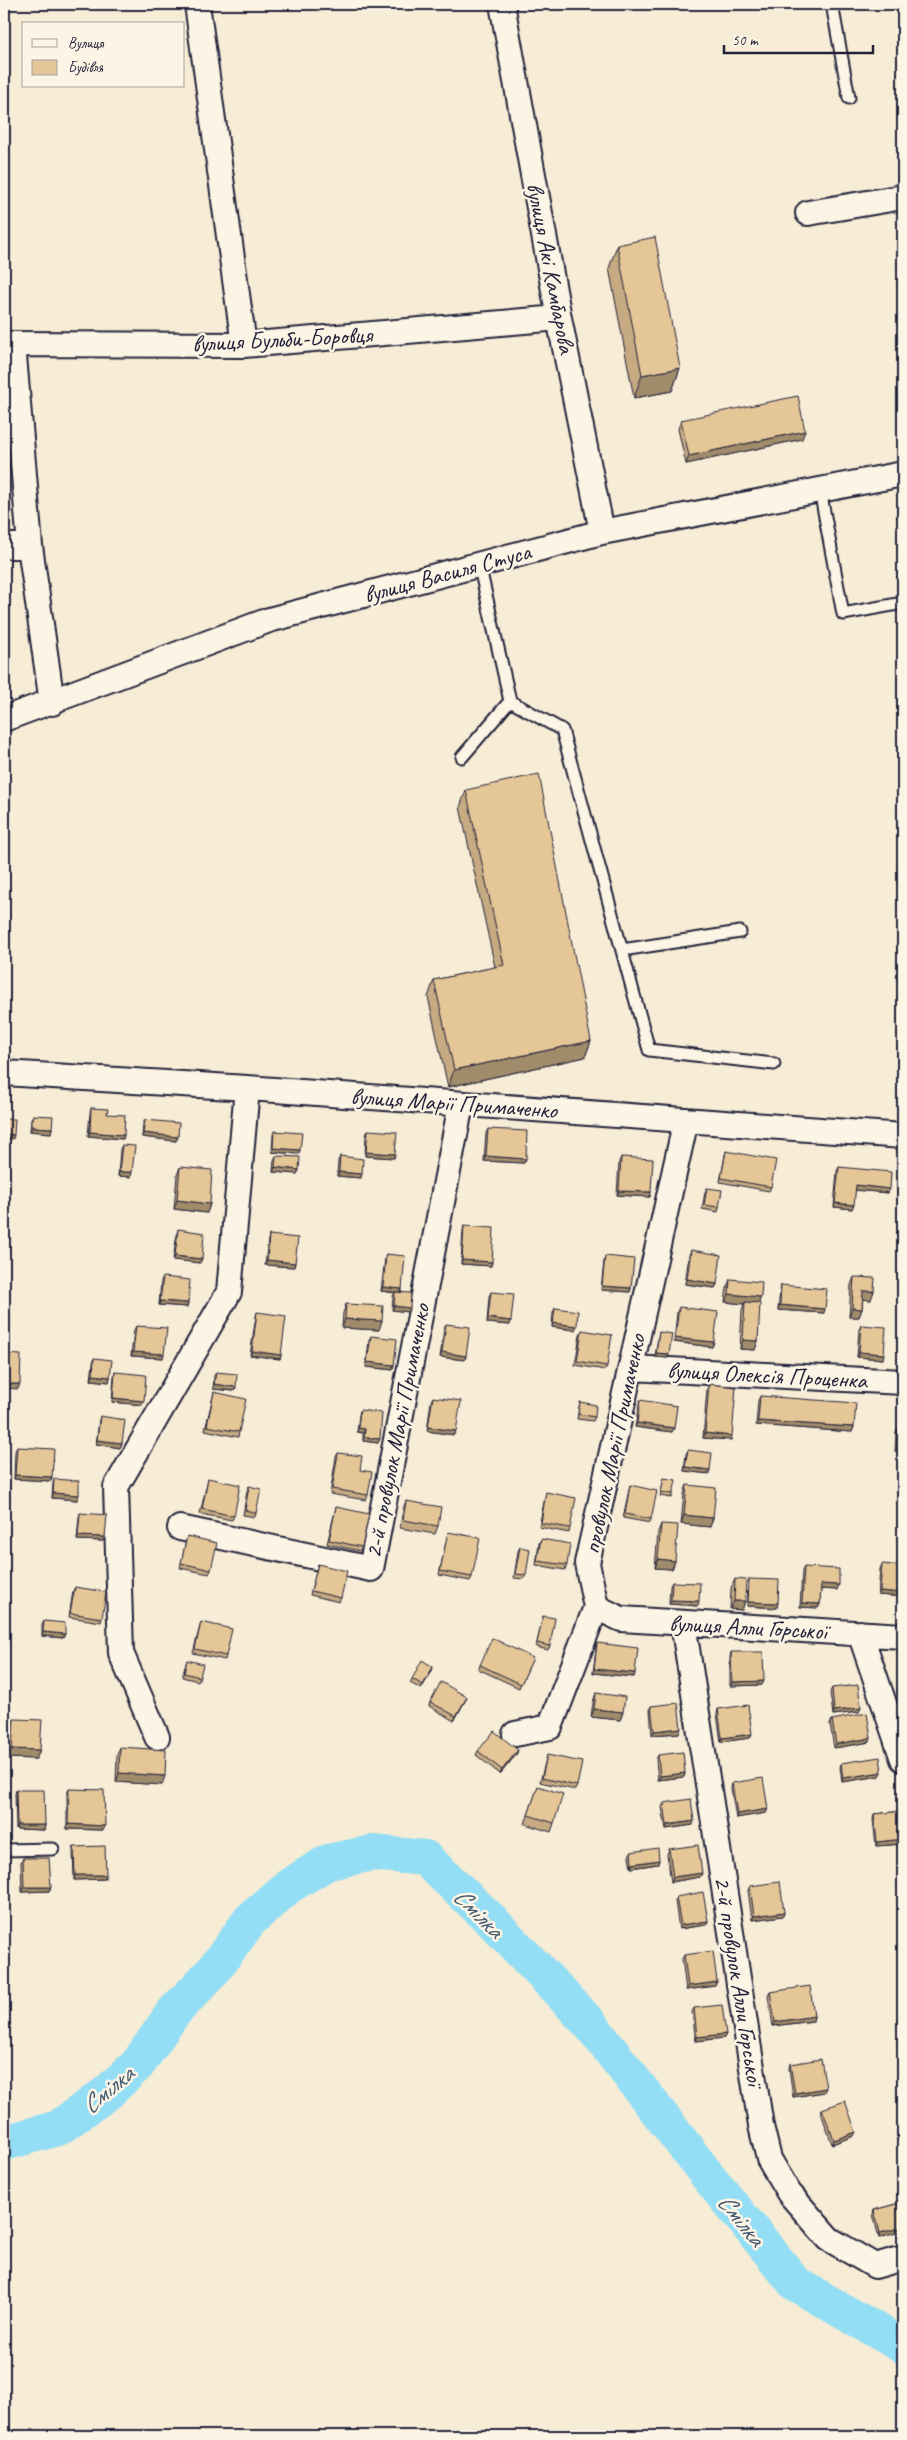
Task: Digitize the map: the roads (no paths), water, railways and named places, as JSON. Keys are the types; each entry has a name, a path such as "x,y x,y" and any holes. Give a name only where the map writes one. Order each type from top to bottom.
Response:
{"street":[{"path":"197,4 244,345"},
{"name":"вулиця Акі Камбарова","path":"502,4 559,318 602,532"},
{"path":"808,213 903,197"},
{"name":"вулиця Бульби-Боровця","path":"9,344 244,345 559,318"},
{"path":"9,344 30,546 52,703"},
{"name":"вулиця Василя Стуса","path":"4,720 269,620 602,532 903,474"},
{"path":"4,546 30,546"},
{"name":"вулиця Марії Примаченко","path":"4,1073 247,1088 903,1136"},
{"path":"157,1737 121,1653 116,1487 228,1292 247,1088"},
{"name":"2-й провулок Марії Примаченко","path":"180,1528 371,1569 461,1104"},
{"name":"провулок Марії Примаченко","path":"596,1607 587,1563 686,1120"},
{"name":"вулиця Олексія Проценка","path":"630,1368 903,1382"},
{"path":"515,1734 550,1727 596,1607"},
{"name":"вулиця Алли Горської","path":"596,1607 621,1619 903,1636"},
{"name":"2-й провулок Алли Горської","path":"683,1622 760,2116 769,2159 789,2193 829,2239 875,2266 903,2258"},
{"path":"860,1633 903,1759"}],"lane":[{"path":"832,4 849,98"},
{"path":"820,490 843,614 903,603"},
{"path":"479,564 510,702 562,730 650,1050 774,1064"},
{"path":"462,757 510,702"},
{"path":"622,950 740,932"},
{"path":"4,1850 54,1849"}],"waterway":[{"name":"Смілка","path":"4,2143 58,2128 107,2093 138,2064 173,2013 213,1971 250,1920 289,1886 328,1862 373,1853 425,1858 490,1919 590,2024 707,2175 796,2284 903,2346"}]}
